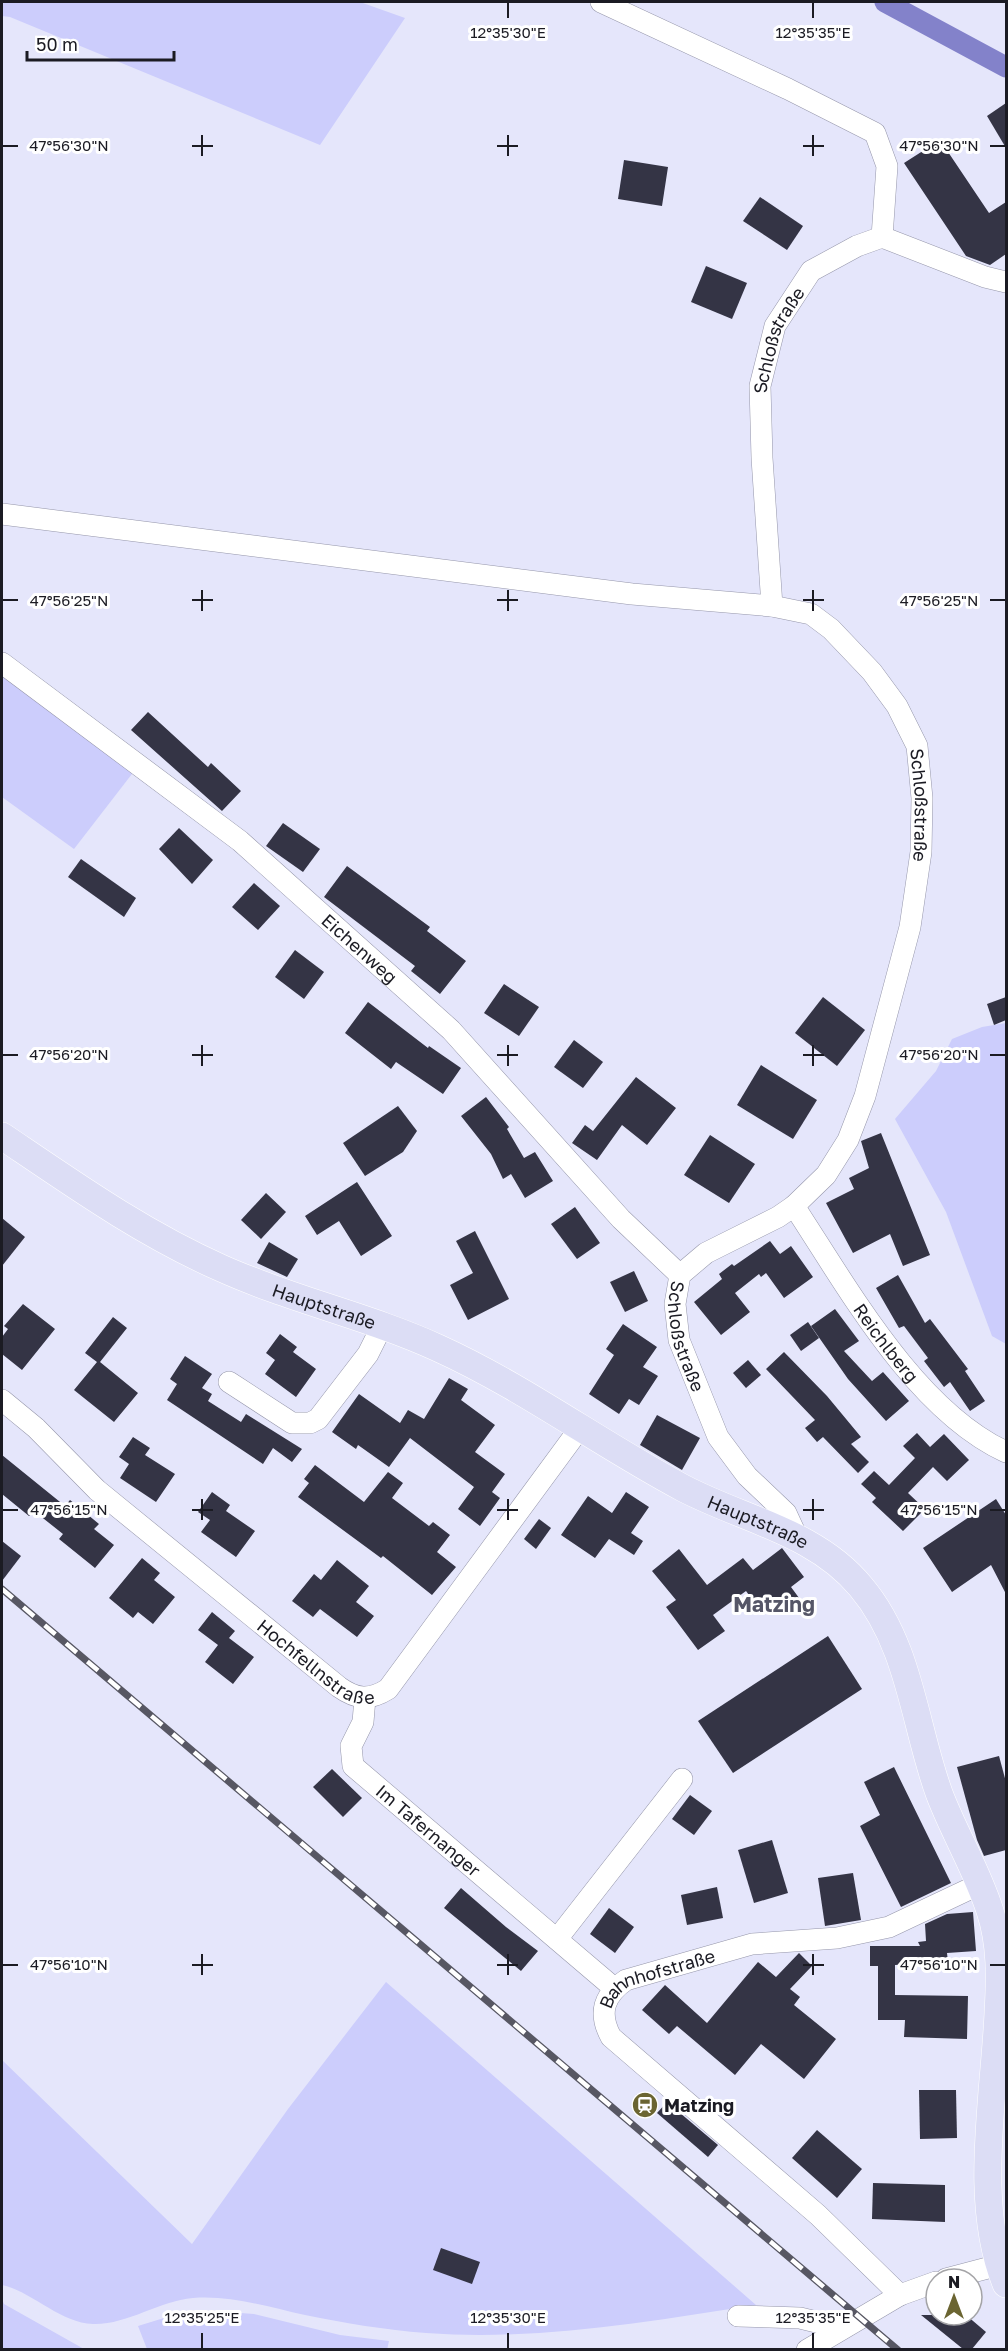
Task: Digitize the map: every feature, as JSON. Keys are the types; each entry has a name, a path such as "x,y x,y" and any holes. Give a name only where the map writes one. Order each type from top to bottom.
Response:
{"main road":[{"name":"Hauptstraße","path":"2,1136 115,1213 182,1250 268,1288 382,1326 455,1357 697,1496 796,1537 846,1570 877,1607 889,1629 905,1671 928,1762 957,1838 980,1884 990,1911 999,1958 987,2208 1003,2274"}],"street":[{"path":"602,2 788,88 875,133 887,166 882,237 985,278 1006,282"},
{"name":"Schloßstraße","path":"796,1537 786,1514 747,1476 718,1437 680,1340 675,1304 680,1275 706,1254 778,1218 794,1206 831,1167 848,1140 865,1096 910,927 921,852 922,798 917,746 897,706 872,672 831,629 811,614 772,606 762,458 760,386 775,326 811,271 857,246 882,237"},
{"path":"2,514 632,594 772,606"},
{"name":"Eichenweg","path":"2,663 240,841 451,1030 621,1219 680,1275"},
{"name":"Reichlberg","path":"794,1206 880,1335 937,1403 960,1424 1006,1452"},
{"path":"229,1382 292,1423 310,1424 318,1419 368,1354 382,1326"},
{"name":"Hochfellnstraße","path":"2,1400 36,1428 97,1490 339,1687 351,1695 365,1698 388,1689 580,1428"},
{"name":"Im Tafernanger","path":"365,1698 363,1722 351,1746 353,1766 614,1988"},
{"path":"556,1940 682,1779"},
{"name":"Bahnhofstraße","path":"900,2295 818,2216 611,2037 605,2026 603,2012 606,2000 614,1988 626,1980 752,1944 837,1938 889,1927 980,1884"},
{"path":"984,2276 1003,2274"},
{"path":"807,2349 900,2295 924,2287"},
{"path":"738,2316 800,2318 841,2328"}],"shaded area":[{"path":"2,2 360,2 405,18 320,145 10,17 2,16"},
{"path":"2,668 135,770 74,849 2,797"},
{"path":"1006,1023 1006,1344 992,1336 946,1212 895,1119 936,1071 952,1039 982,1027"},
{"path":"386,1982 756,2305 592,2328 468,2335 380,2328 221,2298 180,2300 118,2321 93,2324 69,2318 25,2294 2,2285 2,2060 192,2244 288,2109"},
{"path":"2,2299 4,2304 84,2349 2,2349"},
{"path":"201,2310 254,2314 340,2335 389,2341 387,2350 147,2349 138,2326 177,2314"}],"building":[{"path":"1006,103 1006,148 987,116"},
{"path":"940,140 989,213 1006,202 1006,254 990,265 966,256 904,163"},
{"path":"624,160 668,167 662,206 618,199"},
{"path":"760,197 803,226 787,250 743,221"},
{"path":"706,266 747,283 732,319 691,302"},
{"path":"148,712 208,767 211,763 241,791 222,811 131,730"},
{"path":"283,823 320,849 303,872 266,846"},
{"path":"179,828 213,860 192,884 159,849"},
{"path":"81,859 136,898 124,917 68,877"},
{"path":"347,866 430,927 427,931 466,961 440,994 411,971 415,966 324,897"},
{"path":"254,883 280,906 258,930 232,907"},
{"path":"295,950 324,972 304,999 275,977"},
{"path":"504,984 539,1007 519,1036 484,1013"},
{"path":"823,997 865,1030 837,1066 795,1033"},
{"path":"1006,997 1006,1020 994,1025 987,1004"},
{"path":"368,1002 428,1048 429,1046 461,1068 443,1094 396,1062 391,1069 345,1033"},
{"path":"574,1040 603,1062 583,1088 554,1067"},
{"path":"761,1065 817,1100 793,1139 737,1105"},
{"path":"636,1077 676,1108 647,1145 622,1125 597,1160 572,1143 585,1125 593,1131"},
{"path":"486,1097 509,1127 507,1129 524,1158 535,1152 553,1181 525,1198 511,1174 503,1179 491,1154 461,1116"},
{"path":"398,1106 417,1131 403,1152 365,1176 343,1143"},
{"path":"881,1133 930,1255 903,1266 890,1234 853,1253 826,1203 854,1189 849,1178 869,1168 861,1141"},
{"path":"710,1135 755,1164 729,1203 684,1175"},
{"path":"357,1182 392,1236 361,1256 339,1221 317,1235 305,1216"},
{"path":"266,1193 286,1212 261,1239 241,1220"},
{"path":"575,1207 600,1243 577,1259 551,1224"},
{"path":"2,1218 25,1237 2,1266"},
{"path":"475,1231 509,1299 468,1320 450,1285 473,1273 456,1241"},
{"path":"770,1241 780,1254 791,1246 813,1277 784,1298 766,1273 761,1277 759,1274 735,1293 750,1312 721,1335 694,1302 722,1279 719,1274"},
{"path":"269,1242 298,1259 287,1277 257,1263"},
{"path":"634,1271 648,1301 625,1312 610,1282"},
{"path":"898,1275 925,1323 930,1319 968,1369 965,1371 985,1401 970,1411 950,1382 944,1387 924,1361 928,1358 904,1326 899,1328 876,1288"},
{"path":"23,1304 55,1329 22,1370 2,1354 2,1337 8,1329 4,1326"},
{"path":"835,1309 859,1341 844,1351 872,1381 883,1372 909,1401 886,1421 848,1379 811,1326"},
{"path":"113,1317 127,1328 100,1362 138,1393 114,1422 74,1390 97,1362 85,1353"},
{"path":"808,1322 819,1338 801,1351 790,1335"},
{"path":"623,1324 657,1347 643,1367 658,1376 639,1405 629,1399 619,1414 589,1394 614,1355 606,1349"},
{"path":"280,1334 297,1347 293,1352 316,1369 296,1397 265,1374 275,1360 266,1353"},
{"path":"784,1352 827,1396 861,1437 851,1444 869,1462 858,1473 823,1437 817,1442 805,1428 815,1420 766,1369"},
{"path":"185,1356 212,1374 202,1388 212,1394 208,1401 241,1422 246,1414 302,1449 292,1462 273,1448 263,1464 167,1400 177,1384 170,1379"},
{"path":"748,1360 761,1375 746,1388 733,1373"},
{"path":"449,1378 468,1389 461,1400 495,1425 475,1452 505,1474 492,1492 500,1498 480,1526 458,1509 474,1487 410,1438 389,1467 358,1445 356,1449 332,1432 359,1394 400,1423 408,1410 424,1419"},
{"path":"657,1415 700,1438 682,1470 640,1445"},
{"path":"917,1433 930,1447 944,1434 969,1460 947,1481 933,1467 908,1493 925,1509 903,1531 872,1502 876,1498 861,1484 874,1471 889,1485 915,1458 903,1446"},
{"path":"133,1437 150,1448 145,1455 175,1474 156,1502 120,1478 129,1464 119,1457"},
{"path":"2,1455 65,1506 70,1500 99,1524 94,1529 114,1545 95,1568 59,1539 63,1534 34,1511 29,1516 2,1494"},
{"path":"315,1465 364,1502 388,1472 403,1483 392,1498 429,1526 433,1522 450,1535 437,1552 456,1567 432,1595 383,1556 381,1558 298,1497 309,1483 304,1479"},
{"path":"212,1492 230,1505 226,1511 255,1531 236,1557 201,1532 210,1520 198,1512"},
{"path":"626,1492 649,1507 631,1533 643,1541 634,1555 609,1539 595,1558 561,1535 588,1496 612,1513"},
{"path":"996,1499 1006,1515 1006,1594 991,1565 952,1592 923,1548"},
{"path":"539,1519 551,1528 536,1549 524,1539"},
{"path":"2,1541 21,1556 2,1581"},
{"path":"782,1548 804,1577 791,1587 802,1602 787,1613 776,1598 760,1610 746,1591 713,1615 725,1631 698,1650 666,1607 676,1600 652,1571 679,1549 707,1585 743,1558 753,1570"},
{"path":"142,1558 160,1573 154,1580 175,1597 153,1624 138,1612 133,1618 109,1598"},
{"path":"337,1560 369,1586 356,1602 374,1616 357,1637 320,1609 313,1617 292,1601 314,1574 321,1580"},
{"path":"212,1612 235,1631 229,1638 254,1657 233,1684 205,1662 218,1645 198,1630"},
{"path":"828,1636 862,1689 733,1773 698,1721"},
{"path":"999,1756 1006,1782 1006,1850 984,1856 977,1840 957,1767"},
{"path":"894,1767 951,1883 901,1907 860,1826 880,1815 864,1782"},
{"path":"332,1769 362,1798 343,1817 313,1787"},
{"path":"690,1795 712,1811 694,1835 672,1819"},
{"path":"772,1840 788,1893 754,1903 738,1850"},
{"path":"853,1873 861,1920 825,1926 818,1878"},
{"path":"717,1887 723,1918 687,1925 681,1895"},
{"path":"461,1888 538,1951 521,1971 444,1908"},
{"path":"609,1908 634,1927 615,1953 590,1934"},
{"path":"973,1912 976,1951 947,1953 948,1962 895,1965 895,1995 968,1996 967,2039 904,2037 905,2020 878,2020 878,1966 870,1966 870,1946 920,1946 918,1942 926,1941 925,1924 947,1914"},
{"path":"799,1953 812,1966 790,1989 800,1997 794,2005 836,2039 804,2079 761,2044 735,2075 677,2026 669,2034 642,2010 665,1985 707,2023 758,1962 776,1977"},
{"path":"919,2090 956,2090 957,2138 920,2139"},
{"path":"667,2102 718,2145 708,2157 657,2113"},
{"path":"817,2130 862,2169 837,2198 792,2158"},
{"path":"873,2183 945,2185 945,2222 872,2219"},
{"path":"441,2248 480,2262 472,2284 433,2270"},
{"path":"936,2327 980,2327 986,2332 972,2349 963,2349"}],"waterway":[{"path":"885,2 1006,67"}],"railway":[{"path":"2,1589 898,2350"}],"place":[{"name":"Matzing","path":"645,2105"}],"district":[{"name":"Matzing","path":"774,1604"}]}
